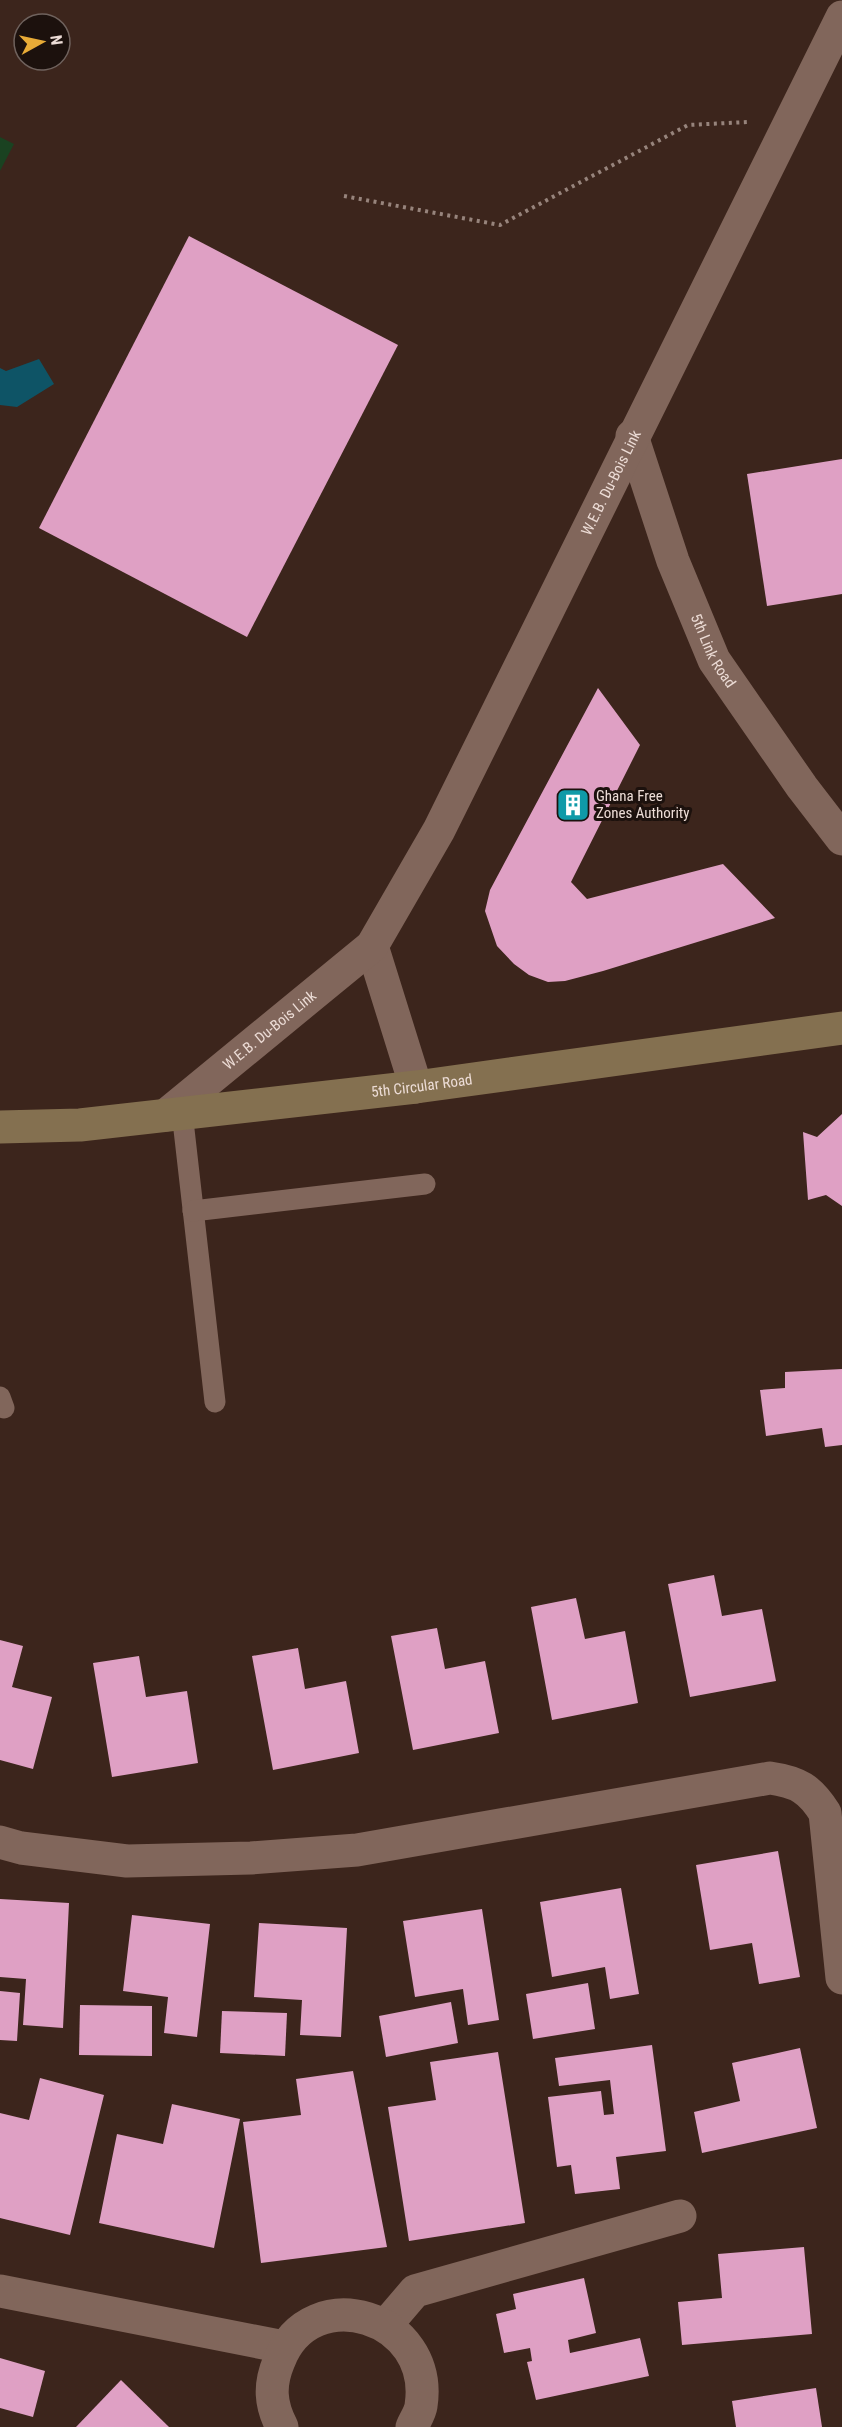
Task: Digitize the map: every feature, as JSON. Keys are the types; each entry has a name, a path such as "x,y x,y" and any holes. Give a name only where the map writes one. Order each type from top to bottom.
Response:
{"street":[{"name":"W.E.B. Du-Bois Link","path":"174,1113 372,946 439,830 632,436 842,17"},
{"name":"5th Link Road","path":"632,436 673,561 714,660 802,787 842,839"},
{"path":"372,946 416,1087"},
{"name":"5th Circular Road","path":"0,1127 81,1125 416,1087 840,1024"},
{"path":"0,1842 21,1848 127,1860 252,1858 357,1850 770,1778 787,1780 804,1787 817,1800 825,1813 842,1978"},
{"path":"386,2325 415,2291 680,2216"},
{"path":"0,2291 284,2347"},
{"path":"282,2427 274,2412 272,2378 284,2347 303,2328 326,2317 357,2315 386,2325 409,2347 421,2376 421,2407 412,2427"}],"lane":[{"path":"174,1113 193,1211 215,1402"},
{"path":"193,1211 425,1184"}],"path":[{"path":"344,196 500,225 688,125 791,120"}],"green space":[{"path":"0,137 14,144 0,171"}],"water":[{"path":"39,359 54,384 17,407 0,405 0,368 6,371"}],"building":[{"path":"189,236 398,345 247,637 39,528"},
{"path":"842,459 842,594 767,606 747,474"},
{"name":"Ghana Free Zones Authority","path":"598,688 640,745 571,882 587,899 723,864 775,918 603,971 565,981 548,982 529,975 514,964 497,946 485,911 490,890"},
{"path":"842,1114 842,1206 826,1195 808,1200 803,1132 817,1137"},
{"path":"842,1369 842,1445 825,1447 822,1428 766,1436 760,1390 785,1388 785,1372"},
{"path":"714,1575 722,1616 762,1609 776,1681 690,1697 668,1584"},
{"path":"576,1598 585,1639 625,1631 638,1703 552,1720 531,1607"},
{"path":"437,1628 445,1669 485,1661 499,1733 413,1750 391,1636"},
{"path":"0,1640 23,1646 12,1687 52,1697 33,1769 0,1760"},
{"path":"298,1648 305,1689 346,1681 359,1753 273,1770 252,1656"},
{"path":"139,1656 146,1697 187,1691 198,1763 112,1777 93,1663"},
{"path":"778,1851 800,1977 759,1984 752,1943 710,1950 696,1865"},
{"path":"621,1888 639,1994 610,1999 605,1967 552,1977 540,1902"},
{"path":"0,1899 69,1903 63,2028 23,2025 26,1979 0,1977"},
{"path":"482,1909 499,2020 468,2025 463,1989 415,1997 403,1921"},
{"path":"132,1915 210,1924 197,2037 164,2033 168,1997 123,1991"},
{"path":"259,1923 347,1928 341,2037 300,2035 302,2000 254,1997"},
{"path":"588,1983 595,2029 533,2039 526,1994"},
{"path":"0,1991 20,1993 17,2041 0,2040"},
{"path":"451,2002 458,2043 386,2057 379,2016"},
{"path":"80,2005 152,2006 152,2056 79,2055"},
{"path":"222,2011 287,2013 285,2056 220,2053"},
{"path":"652,2045 666,2151 616,2157 620,2189 575,2194 571,2165 557,2167 548,2097 601,2091 604,2115 614,2114 610,2080 559,2086 555,2058"},
{"path":"800,2048 817,2128 702,2153 694,2112 740,2101 732,2063"},
{"path":"498,2052 525,2223 409,2241 388,2107 436,2100 430,2062"},
{"path":"353,2071 387,2247 261,2263 243,2122 301,2115 296,2079"},
{"path":"40,2078 104,2095 70,2235 0,2218 0,2113 29,2120"},
{"path":"172,2104 240,2119 214,2248 99,2223 117,2134 163,2144"},
{"path":"804,2247 812,2334 682,2345 678,2302 722,2298 718,2254"},
{"path":"584,2278 596,2333 568,2340 570,2353 640,2338 649,2376 536,2400 527,2362 532,2361 530,2348 504,2353 496,2314 516,2309 513,2294"},
{"path":"0,2358 45,2371 33,2417 0,2408"},
{"path":"121,2380 169,2427 76,2427"},
{"path":"816,2388 822,2427 736,2427 732,2401"}],"place":[{"name":"Ghana Free Zones Authority","path":"573,805"}]}
